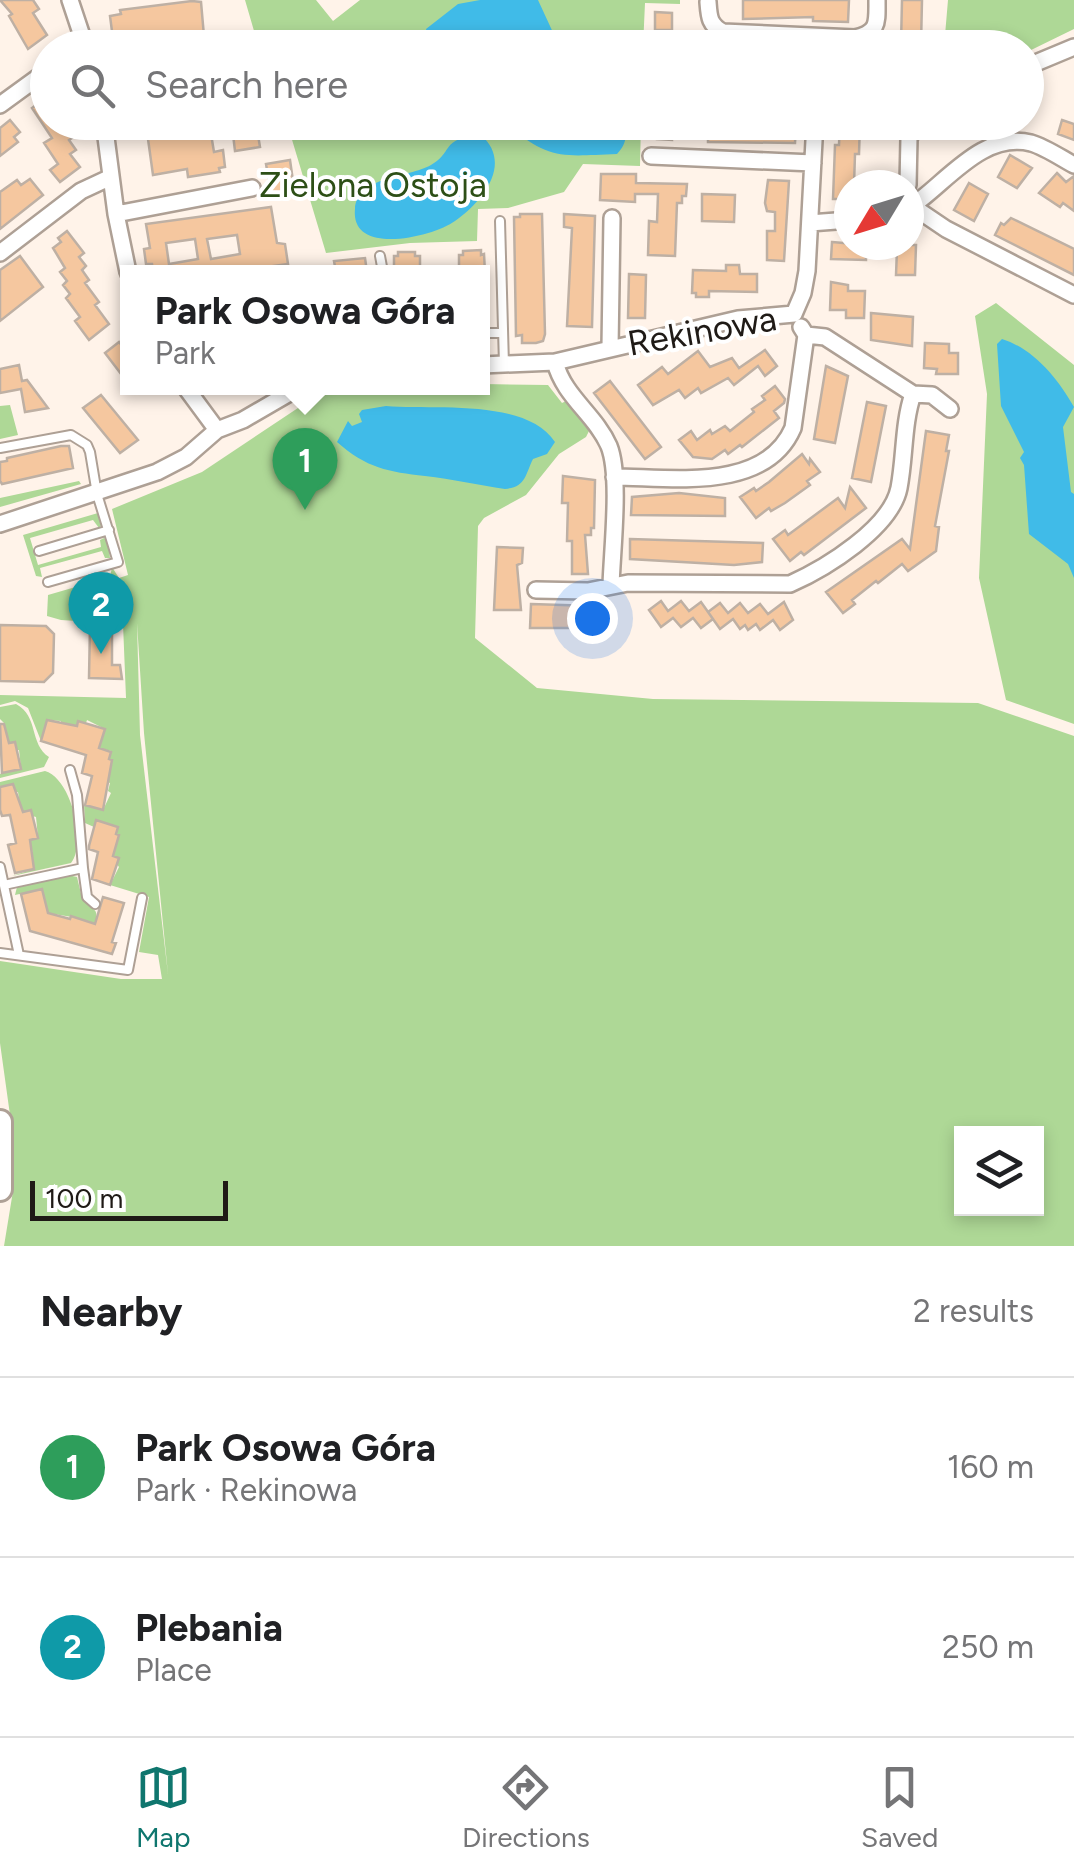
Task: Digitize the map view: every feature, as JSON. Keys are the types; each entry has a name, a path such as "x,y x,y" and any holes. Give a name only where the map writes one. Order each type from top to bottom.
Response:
{"main road":[{"path":"0,1122 0,1190"}],"street":[{"path":"70,0 80,30"},
{"path":"871,30 877,20 877,0"},
{"path":"708,2 710,20 719,30"},
{"path":"1044,60 1074,47"},
{"path":"0,106 30,84"},
{"path":"106,140 127,265"},
{"path":"794,314 806,283 814,140"},
{"path":"909,140 910,170"},
{"path":"924,199 952,170 993,146 1032,144 1074,165"},
{"path":"650,156 813,163"},
{"path":"0,254 81,191 111,177"},
{"path":"116,214 252,188"},
{"path":"924,209 946,229 1074,295"},
{"path":"610,348 612,218"},
{"path":"810,223 834,221"},
{"name":"Rekinowa","path":"490,365 554,362 738,319 794,314 806,335 825,337 913,394 932,395 950,409"},
{"path":"614,478 710,477 745,470 771,456 789,438 793,428 806,335"},
{"path":"554,362 559,379 602,434 613,461 611,586"},
{"path":"536,590 588,591 628,583 790,584 810,575 890,512 898,491 913,394"},
{"path":"191,395 216,430"},
{"path":"0,524 145,478 186,457 216,430 244,420 286,395"}],"lane":[{"path":"500,221 504,365"},
{"path":"380,256 382,265"},
{"path":"490,334 502,333"},
{"path":"0,448 71,435 79,438 90,452 118,562 48,582"},
{"path":"40,551 108,530"},
{"path":"70,770 77,795 87,898 95,904"},
{"path":"0,867 19,955"},
{"path":"4,885 83,868"},
{"path":"0,952 128,970 142,898"}],"green space":[{"path":"245,0 316,0 333,21 360,0 680,0 680,4 645,3 644,30 254,30"},
{"path":"948,0 1074,0 1074,29 1044,44 1044,30 945,30"},
{"name":"Zielona Ostoja","path":"292,140 641,140 640,166 583,164 564,192 508,208 478,209 477,241 410,243 326,253"},
{"path":"996,303 1074,365 1074,724 1006,700 979,578 987,394 975,316"},
{"path":"490,384 548,385 589,431 559,454 526,495 484,518 478,526 475,638 537,688 653,699 978,703 1074,736 1074,1246 4,1246 13,1191 10,1115 0,1043 0,961 121,979 162,979 158,955 139,952 149,897 110,885 119,867 110,855 119,835 97,820 94,827 85,823 84,804 103,810 111,793 110,783 102,780 112,761 111,751 99,748 105,729 87,720 78,721 76,729 61,725 61,721 47,720 41,741 28,708 15,701 0,705 0,695 126,698 123,624 47,616 48,595 110,577 112,567 119,578 128,575 112,509 202,472 298,408 325,395 490,395","holes":["137,623 144,733 168,974 140,735"]},
{"path":"10,405 18,435 0,439 0,406"},
{"path":"79,481 81,484 0,507 0,498"},
{"path":"98,513 102,524 99,528 93,520 30,538 38,565 101,547 100,540 104,538 110,558 105,558 102,551 40,568 42,577 36,576 23,535"},
{"path":"16,704 28,716 39,745 49,757 44,767 0,778 0,774 21,768 19,750 14,742 6,744 0,719 0,707"},
{"path":"45,771 54,776 69,798 77,827 76,854 71,863 12,876 34,869 28,841 38,838 36,817 21,813 18,792 13,785 0,787 0,782"},
{"path":"68,875 77,877 82,898 96,913 93,930 78,918 48,913 42,889 15,895 17,887"}],"water":[{"path":"538,0 552,30 426,30 458,4"},
{"path":"485,140 490,145 495,168 476,202 455,221 429,233 395,239 365,233 357,224 355,209 364,190 431,165 453,143"},
{"path":"528,140 625,140 617,154 557,154"},
{"path":"1002,339 1044,366 1074,407 1063,427 1074,494 1074,578 1068,564 1029,534 1024,465 1020,458 1024,452 1001,406 997,344"},
{"path":"386,406 501,412 541,428 555,442 547,454 533,459 521,483 512,488 389,470 358,458 337,442 348,421 352,426 362,422 362,410"}],"building":[{"path":"0,0 33,0 39,9 33,13 44,30 30,30 28,49 9,16 12,14"},
{"path":"743,0 849,0 848,22 813,21 813,17 743,19"},
{"path":"902,0 922,0 921,30 901,30"},
{"path":"201,2 203,30 112,30 110,16 121,14 120,10"},
{"path":"655,12 672,13 672,30 655,30"},
{"path":"10,120 20,132 14,137 18,142 0,156 0,128"},
{"path":"1062,120 1074,124 1074,140 1058,134"},
{"path":"69,140 76,150 70,154 80,167 60,182 50,170 58,164 44,143"},
{"path":"148,140 212,140 214,152 223,150 225,167 219,168 220,172 188,177 187,169 153,175"},
{"path":"234,140 259,140 260,147 235,151"},
{"path":"708,140 795,140 795,143"},
{"path":"839,140 859,140 854,170 834,170 835,145 839,145"},
{"path":"1010,155 1032,168 1017,188 998,177"},
{"path":"290,160 295,195 272,199 266,164"},
{"path":"1057,173 1066,182 1074,176 1074,211 1039,193"},
{"path":"601,174 636,174 636,183 687,184 686,196 682,196 682,203 677,203 675,256 648,255 649,221 657,222 658,194 635,194 635,202 600,200"},
{"path":"30,179 43,195 0,229 0,192 17,180 21,185"},
{"path":"768,180 789,181 784,261 767,260 767,231 775,231 775,212 767,211 765,203"},
{"path":"969,183 988,194 974,221 954,210"},
{"path":"702,194 735,195 734,222 702,221"},
{"path":"271,207 277,243 285,244 288,264 152,265 146,264 144,249 150,248 146,224","holes":["237,235 240,254 211,259 207,239","195,239 198,259 169,264 166,243"]},
{"path":"542,214 545,334 543,341 536,343 522,343 522,335 516,336 514,217"},
{"path":"564,214 595,216 592,327 567,326 572,228 564,227"},
{"path":"1011,218 1074,249 1074,275 995,235 1001,223 1004,225"},
{"path":"67,231 84,253 79,257 86,266 82,270 89,280 85,283 109,324 89,340 75,321 80,317 66,298 70,294 63,285 67,281 60,272 65,268 53,248"},
{"path":"481,250 485,265 459,265 463,251"},
{"path":"398,252 415,252 415,256 420,256 420,265 394,265 394,256"},
{"path":"20,256 43,287 0,321 0,270"},
{"path":"365,258 366,265 335,265 334,261"},
{"path":"897,260 916,260 915,275 896,275"},
{"path":"726,265 739,265 740,274 757,274 757,292 709,291 709,297 692,293 693,270 726,271"},
{"path":"629,274 646,275 645,318 628,318"},
{"path":"831,282 848,285 848,291 865,291 864,318 846,318 846,310 830,310"},
{"path":"871,313 913,317 912,346 871,340"},
{"path":"120,343 120,373 105,353"},
{"path":"925,343 949,344 949,353 958,353 958,374 936,374 937,369 924,368"},
{"path":"765,350 777,366 765,376 758,366 734,385 728,378 701,393 698,388 685,398 679,390 653,405 638,385 662,367 668,374 698,351 710,367 732,358 739,368"},
{"path":"19,365 22,381 27,380 48,408 25,412 21,389 0,393 0,369"},
{"path":"826,366 848,376 835,443 814,439"},
{"path":"610,381 661,447 645,459 594,393"},
{"path":"775,386 785,399 774,411 779,418 742,447 728,454 725,450 712,459 693,457 679,440 691,431 697,440 710,430 712,434 725,426 730,431 754,412 752,409 765,400 762,396"},
{"path":"101,395 138,440 120,453 83,408"},
{"path":"867,402 886,406 871,482 852,478"},
{"path":"926,431 949,435 935,526 939,527 936,551 908,571 902,564 876,581 852,600 855,604 843,613 826,592 902,539 910,549"},
{"path":"69,446 73,468 2,484 0,481 0,462"},
{"path":"802,454 820,472 807,481 810,485 785,503 756,518 740,497 769,482"},
{"path":"563,476 595,480 594,528 591,535 585,535 588,574 572,574 572,541 567,541 568,503 562,503"},
{"path":"850,487 866,508 804,555 801,552 790,561 773,539 785,530 788,535 838,498 845,508"},
{"path":"679,493 725,498 725,516 631,515 632,497"},
{"path":"630,539 763,543 762,562 734,565 630,559"},
{"path":"497,547 523,548 522,563 517,565 521,610 494,610"},
{"path":"661,601 668,611 681,601 689,611 701,602 713,619 701,628 693,618 681,627 673,618 661,627 649,610"},
{"path":"784,602 793,620 780,630 773,620 760,630 756,624 748,630 745,625 740,629 733,619 720,629 708,612 720,603 728,613 740,603 748,613 760,604 768,614"},
{"path":"531,604 593,606 593,628 530,628"},
{"path":"0,625 46,626 54,634 53,673 44,682 0,681"},
{"path":"90,626 112,626 112,665 120,665 122,679 89,678"},
{"path":"47,720 77,726 78,721 105,729 99,748 111,752 112,760 103,810 85,805 92,776 82,773 86,755 41,741"},
{"path":"0,724 4,724 9,743 15,742 21,769 2,773"},
{"path":"13,784 23,812 31,810 38,838 30,840 34,869 15,873 8,845 16,843 10,815 2,816 0,810 0,787"},
{"path":"96,820 118,827 113,856 119,858 110,885 92,879 98,852 89,846"},
{"path":"42,889 48,913 95,924 103,897 124,903 112,954 30,931 21,894"}],"place":[{"name":"Park Osowa Góra","path":"305,510"},
{"name":"Plebania","path":"101,654"}]}
